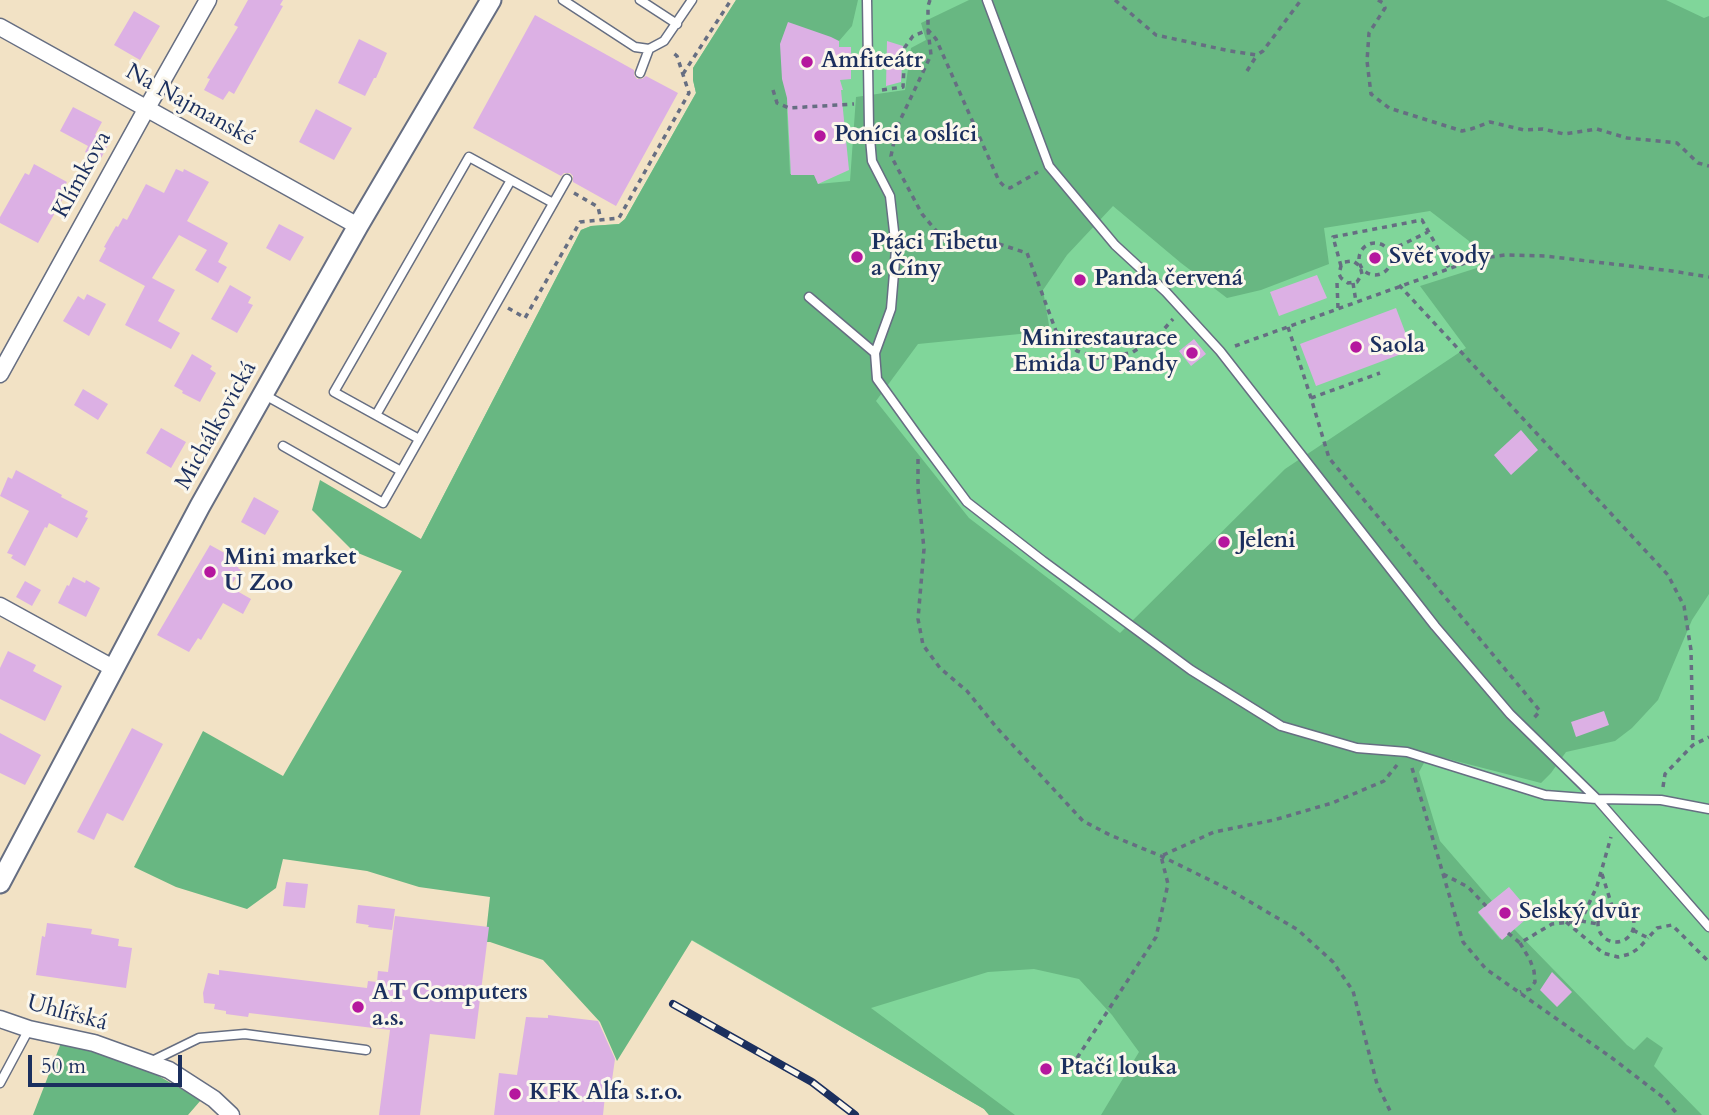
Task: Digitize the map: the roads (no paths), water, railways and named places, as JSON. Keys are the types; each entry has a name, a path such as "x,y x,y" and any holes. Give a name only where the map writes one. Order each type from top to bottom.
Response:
{"street":[{"name":"Klímkova","path":"0,374 208,0"},
{"name":"Michálkovická","path":"0,883 200,506 358,226 491,0"},
{"name":"Na Najmanské","path":"0,27 358,226"},
{"path":"0,606 113,668"},
{"name":"Uhlířská","path":"0,1019 29,1029 94,1043 169,1070 214,1099 231,1115"}],"lane":[{"path":"563,0 635,47 649,50 664,41 692,0"},
{"path":"640,0 677,24"},
{"path":"867,0 868,104 872,161 890,196 896,249 891,309 874,353 877,379 967,502 1191,670 1281,726 1357,748 1407,752 1545,795 1661,800 1709,809"},
{"path":"987,0 1049,166 1115,245 1166,292 1220,351 1435,626 1510,714 1597,799 1709,927"},
{"path":"640,73 649,50"},
{"path":"419,439 334,392 469,157 553,203"},
{"path":"283,446 383,503 567,179"},
{"path":"376,415 511,180"},
{"path":"809,298 874,353"},
{"path":"263,394 401,471"},
{"path":"0,1083 29,1029"},
{"path":"149,1063 199,1038 245,1034 366,1050"}],"railway":[{"path":"673,1004 812,1082 855,1115"}],"place":[{"name":"Amfiteátr","path":"807,62"},
{"name":"Poníci a oslíci","path":"820,136"},
{"name":"Ptáci Tibetu a Číny","path":"857,257"},
{"name":"Svět vody","path":"1375,258"},
{"name":"Panda červená","path":"1080,280"},
{"name":"Saola","path":"1356,347"},
{"name":"Minirestaurace Emida U Pandy","path":"1192,353"},
{"name":"Jeleni","path":"1224,542"},
{"name":"Mini market U Zoo","path":"210,572"},
{"name":"Selský dvůr","path":"1505,913"},
{"name":"AT Computers a.s.","path":"358,1007"},
{"name":"Ptačí louka","path":"1046,1069"},
{"name":"KFK Alfa s.r.o.","path":"515,1094"}]}
